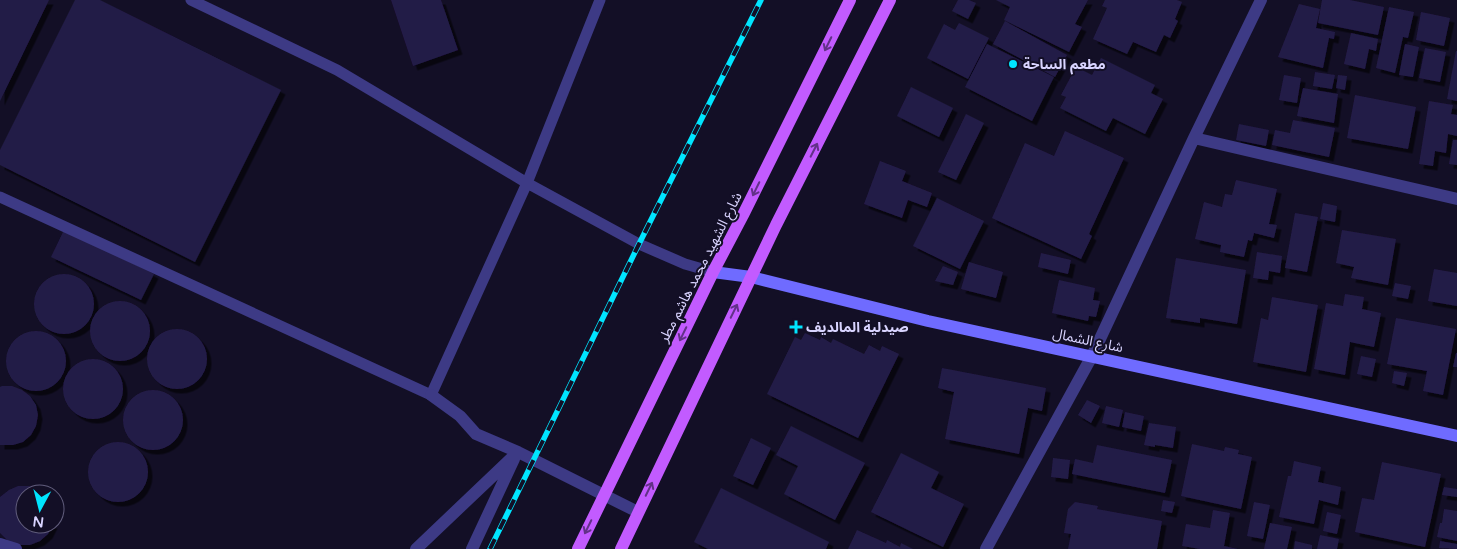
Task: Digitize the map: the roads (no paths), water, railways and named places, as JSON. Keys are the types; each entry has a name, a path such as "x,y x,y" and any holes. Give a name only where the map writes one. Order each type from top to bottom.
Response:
{"main road":[{"name":"شارع الشهيد محمد هاشم مطر","path":"578,549 713,272 850,0"},
{"path":"621,549 751,277 890,0"}],"street":[{"path":"986,549 1092,356 1261,0"},
{"path":"1194,138 1457,199"},
{"name":"شارع الشمال","path":"713,272 751,277 928,321 1457,436"},
{"path":"431,395 460,416 476,434 518,452 638,512"},
{"path":"416,549 518,452"},
{"path":"472,549 518,452"},
{"path":"0,544 16,549"}],"lane":[{"path":"191,0 337,70 527,183 639,244 685,264 713,272"},
{"path":"0,196 431,395 527,183 600,0"}],"railway":[{"path":"490,549 761,0"}],"place":[{"name":"مطعم الساحة","path":"1013,64"},
{"name":"صيدلية المالديف","path":"796,327"}]}
